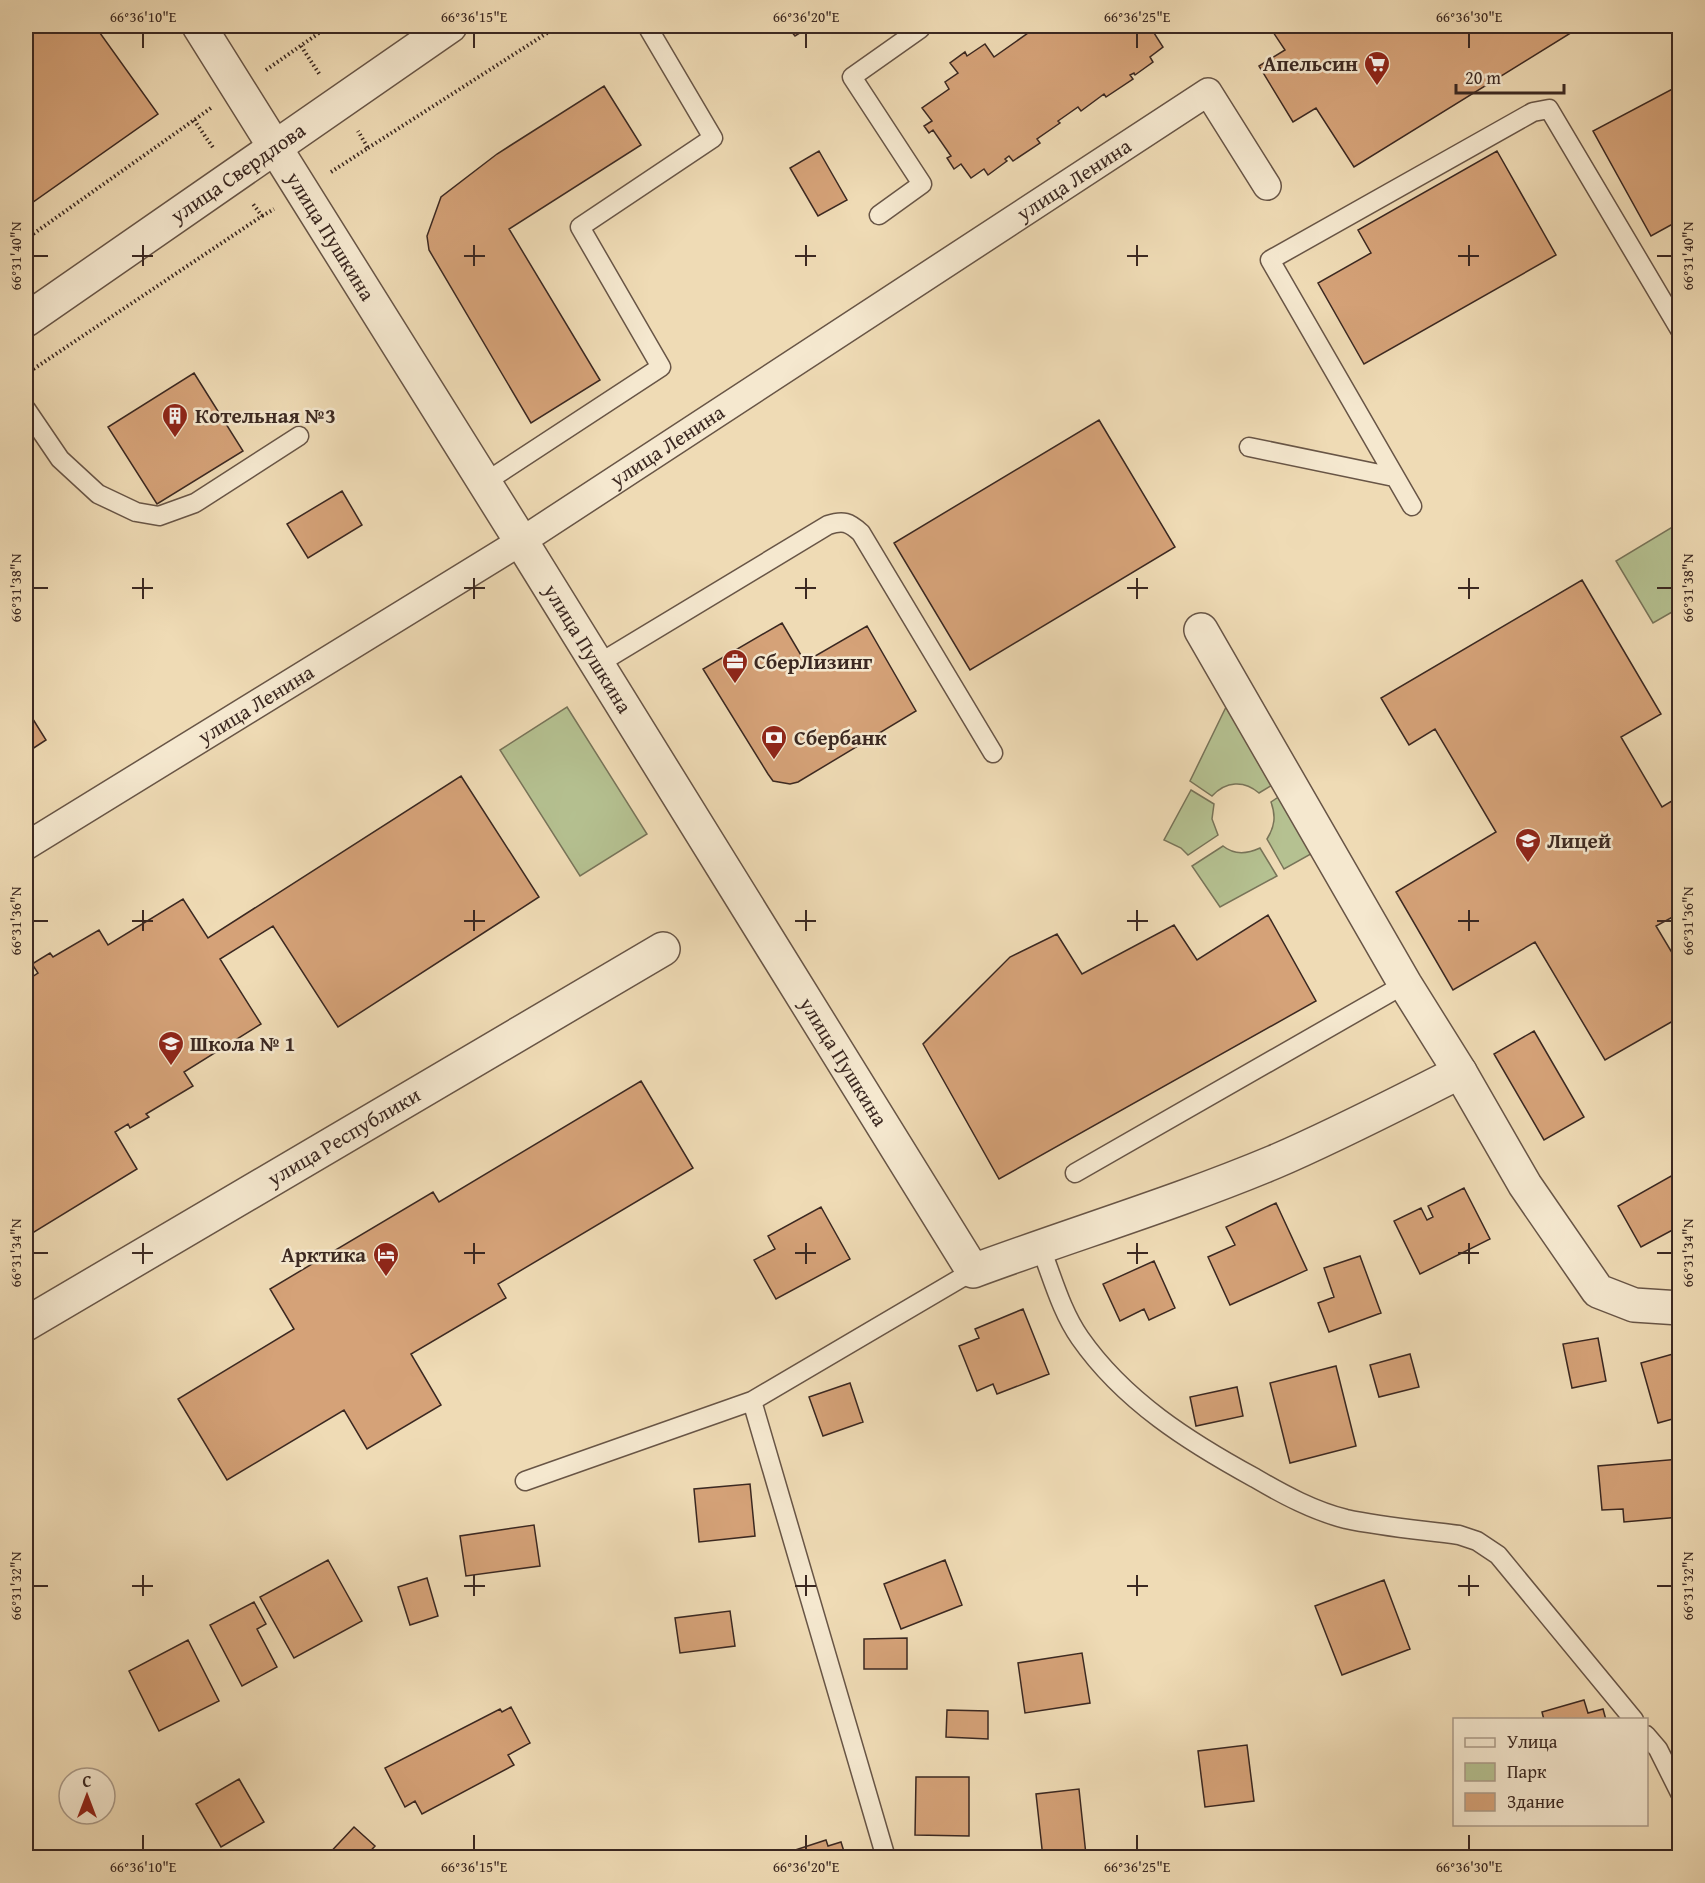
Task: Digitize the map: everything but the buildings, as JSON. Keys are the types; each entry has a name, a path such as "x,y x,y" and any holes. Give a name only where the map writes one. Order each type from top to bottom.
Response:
{"street":[{"name":"улица Пушкина","path":"199,26 974,1271"},
{"name":"улица Свердлова","path":"26,320 450,26"},
{"name":"улица Ленина","path":"26,846 521,541 1208,92 1267,186"},
{"path":"1201,630 1405,984 1460,1072 1525,1185 1598,1291 1634,1305 1680,1308"},
{"name":"улица Республики","path":"26,1324 663,949"},
{"path":"974,1271 1274,1162 1351,1127 1460,1072"}],"lane":[{"path":"484,483 661,367 580,227 713,138 647,26"},
{"path":"879,215 922,184 852,77 920,28 917,26"},
{"path":"1412,506 1270,260 1533,112 1549,109 1680,330"},
{"path":"26,409 60,459 98,494 136,512 159,516 195,503 298,436"},
{"path":"1249,447 1394,477"},
{"path":"598,664 828,525 840,521 851,524 861,533 993,753"},
{"path":"1075,1173 1405,984"},
{"path":"1040,1246 1063,1307 1078,1336 1098,1361 1131,1395 1172,1428 1217,1457 1314,1509 1347,1519 1459,1535 1477,1541 1498,1555 1633,1718"},
{"path":"525,1481 752,1401 974,1271"},
{"path":"752,1401 886,1857"},
{"path":"1648,1736 1658,1749 1680,1793"}],"path":[{"path":"26,238 329,26"},
{"path":"368,148 558,26"}],"green space":[{"path":"1679,523 1679,608 1653,623 1616,561"},
{"path":"1227,705 1274,784 1259,793 1247,786 1235,784 1223,787 1212,796 1190,781"},
{"path":"567,707 647,834 580,876 500,750"},
{"path":"1191,790 1214,804 1212,819 1218,835 1188,855 1181,848 1164,840"},
{"path":"1283,794 1318,850 1284,869 1267,839 1274,821 1271,802"},
{"path":"1223,846 1241,853 1260,848 1277,876 1220,907 1192,866"}],"place":[{"name":"Апельсин","path":"1377,87"},
{"name":"Котельная №3","path":"175,439"},
{"name":"СберЛизинг","path":"735,685"},
{"name":"Сбербанк","path":"774,761"},
{"name":"Лицей","path":"1528,864"},
{"name":"Школа № 1","path":"171,1067"},
{"name":"Арктика","path":"386,1278"}]}
